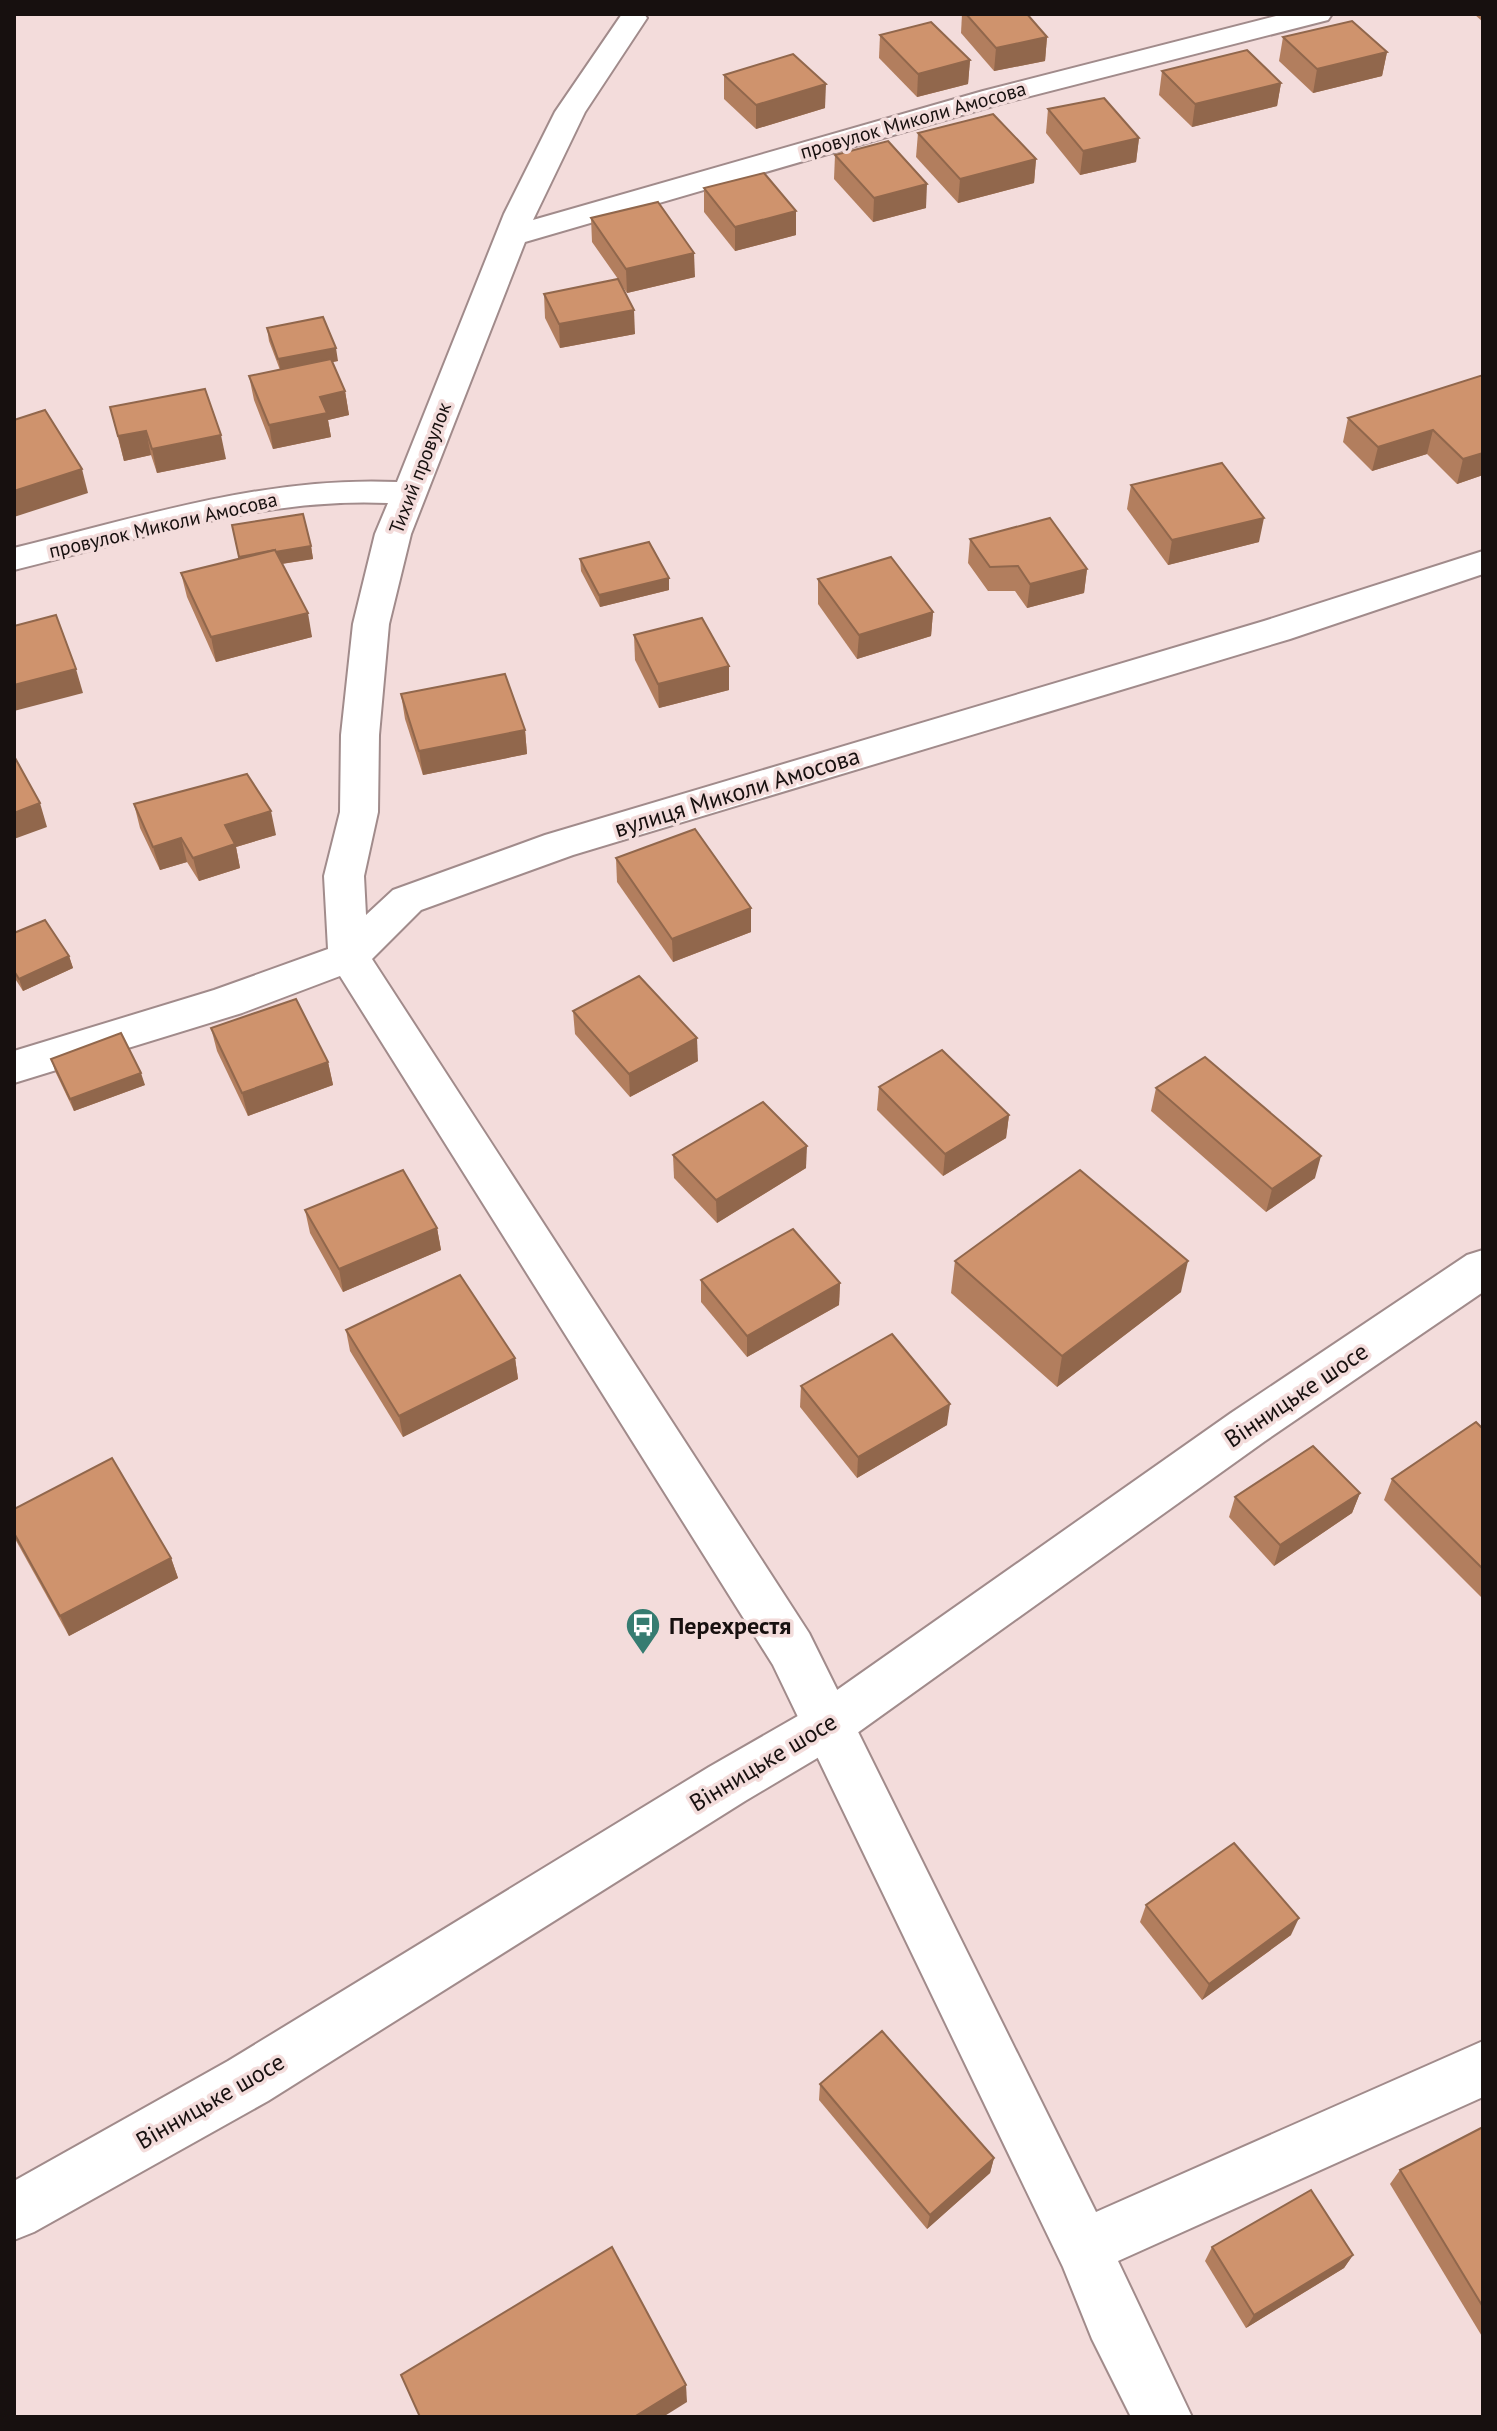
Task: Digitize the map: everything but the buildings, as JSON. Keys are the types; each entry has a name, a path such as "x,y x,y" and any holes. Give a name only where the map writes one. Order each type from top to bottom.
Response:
{"street":[{"name":"провулок Миколи Амосова","path":"511,236 993,97 1318,14"},
{"name":"Тихий провулок","path":"349,957 344,876 359,812 360,735 371,624 393,534 511,236 570,112 636,15"},
{"name":"провулок Миколи Амосова","path":"14,559 256,500 344,490 409,493"},
{"name":"вулиця Миколи Амосова","path":"14,1067 227,1002 349,957 407,900 559,845 1277,630 1483,562"},
{"path":"349,957 791,1649 1083,2247 1113,2318 1162,2417"},
{"name":"Вінницьке шосе","path":"14,2212 248,2081 727,1784 828,1725 1248,1427 1483,1268"},
{"path":"1083,2247 1483,2069"}],"place":[{"name":"Перехрестя","path":"643,1656"}]}
